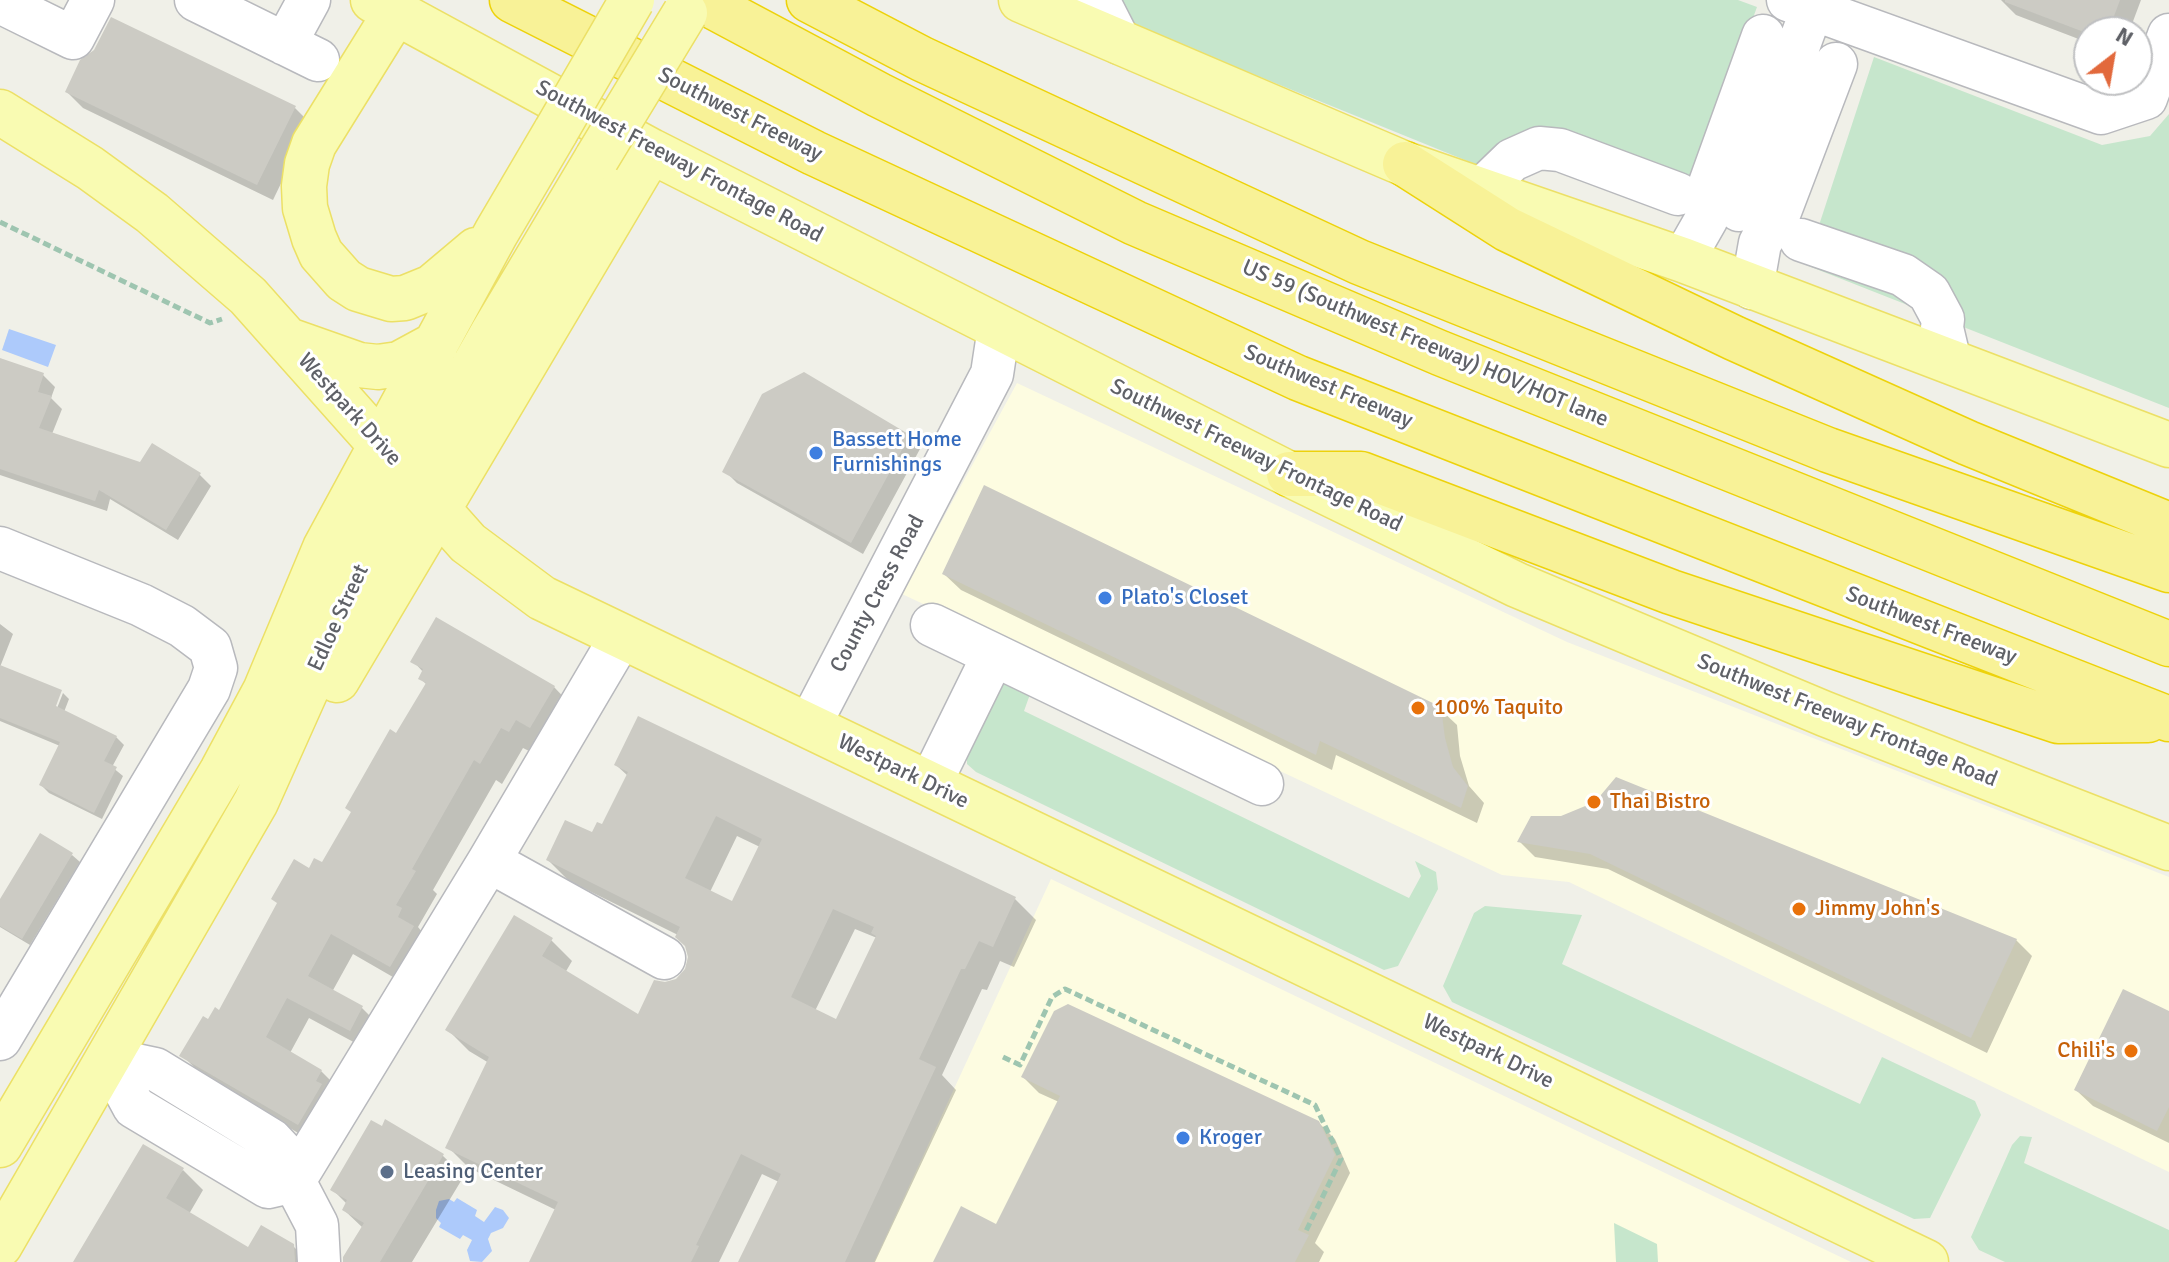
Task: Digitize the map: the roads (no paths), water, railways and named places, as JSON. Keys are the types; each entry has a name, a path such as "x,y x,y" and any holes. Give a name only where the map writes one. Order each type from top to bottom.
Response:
{"highway":[{"name":"Southwest Freeway","path":"512,0 814,153 1298,378 2169,720"},
{"path":"809,0 922,59 1359,262 1828,450 2169,570"},
{"path":"685,3 1039,194 1338,333 2060,601"},
{"name":"US 59 (Southwest Freeway) HOV/HOT lane","path":"685,3 879,95 1135,223 1440,353 2169,644"},
{"path":"1405,164 1507,229 1720,331 1968,443 2169,525"},
{"path":"1289,474 1361,474 1671,592 2058,721 2169,720"}],"main road":[{"name":"Edloe Street","path":"0,1145 229,758 265,691 325,548 500,227 632,0"},
{"path":"1021,0 1405,164 1683,260 2169,445"},
{"path":"0,1245 256,802 327,697 541,252 685,3"},
{"path":"384,6 314,144 307,164 305,208 321,254 337,274 358,289 391,299 405,298 432,287 500,227"},
{"name":"Southwest Freeway Frontage Road","path":"384,6 651,151 1289,474 1517,585 1825,714 2169,848"},
{"name":"Westpark Drive","path":"0,112 90,168 152,213 271,323 468,543 542,598 1926,1262"},
{"path":"424,494 651,151"},
{"path":"271,323 359,365 378,367 399,364 436,344"},
{"path":"66,1033 108,1059"}],"street":[{"path":"0,2 73,38 93,0"},
{"path":"196,0 301,52 309,0"},
{"path":"1098,0 1120,43"},
{"path":"1737,221 1800,4 2101,113 2146,98 2169,35"},
{"path":"1752,288 1737,221 1709,186 1763,36"},
{"path":"1683,260 1737,221 1779,214 1836,64"},
{"path":"1481,190 1512,160 1539,148 1560,150 1737,221 1903,275 1929,293 1943,319 1942,328 1950,362"},
{"name":"County Cress Road","path":"809,726 992,374 999,328"},
{"path":"0,548 141,605 182,626 210,647 216,668 209,689 4,1022"},
{"path":"932,625 1262,784"},
{"path":"108,1059 134,1107 268,1187 294,1181 621,637"},
{"path":"930,784 993,656"},
{"path":"489,861 664,958"},
{"path":"294,1181 317,1225 319,1262"}],"water":[{"path":"9,329 56,345 48,367 2,350"},
{"path":"457,1198 477,1210 475,1216 484,1222 495,1207 503,1210 509,1218 503,1228 491,1233 488,1239 492,1251 482,1262 470,1261 467,1250 472,1240 463,1235 460,1239 439,1227 441,1223 436,1218 436,1210 439,1201 449,1199 454,1202"}],"place":[{"name":"Bassett Home Furnishings","path":"816,453"},
{"name":"Plato's Closet","path":"1105,598"},
{"name":"100% Taquito","path":"1418,708"},
{"name":"Thai Bistro","path":"1594,802"},
{"name":"Jimmy John's","path":"1799,909"},
{"name":"Chili's","path":"2131,1051"},
{"name":"Kroger","path":"1183,1138"},
{"name":"Leasing Center","path":"387,1172"}]}
